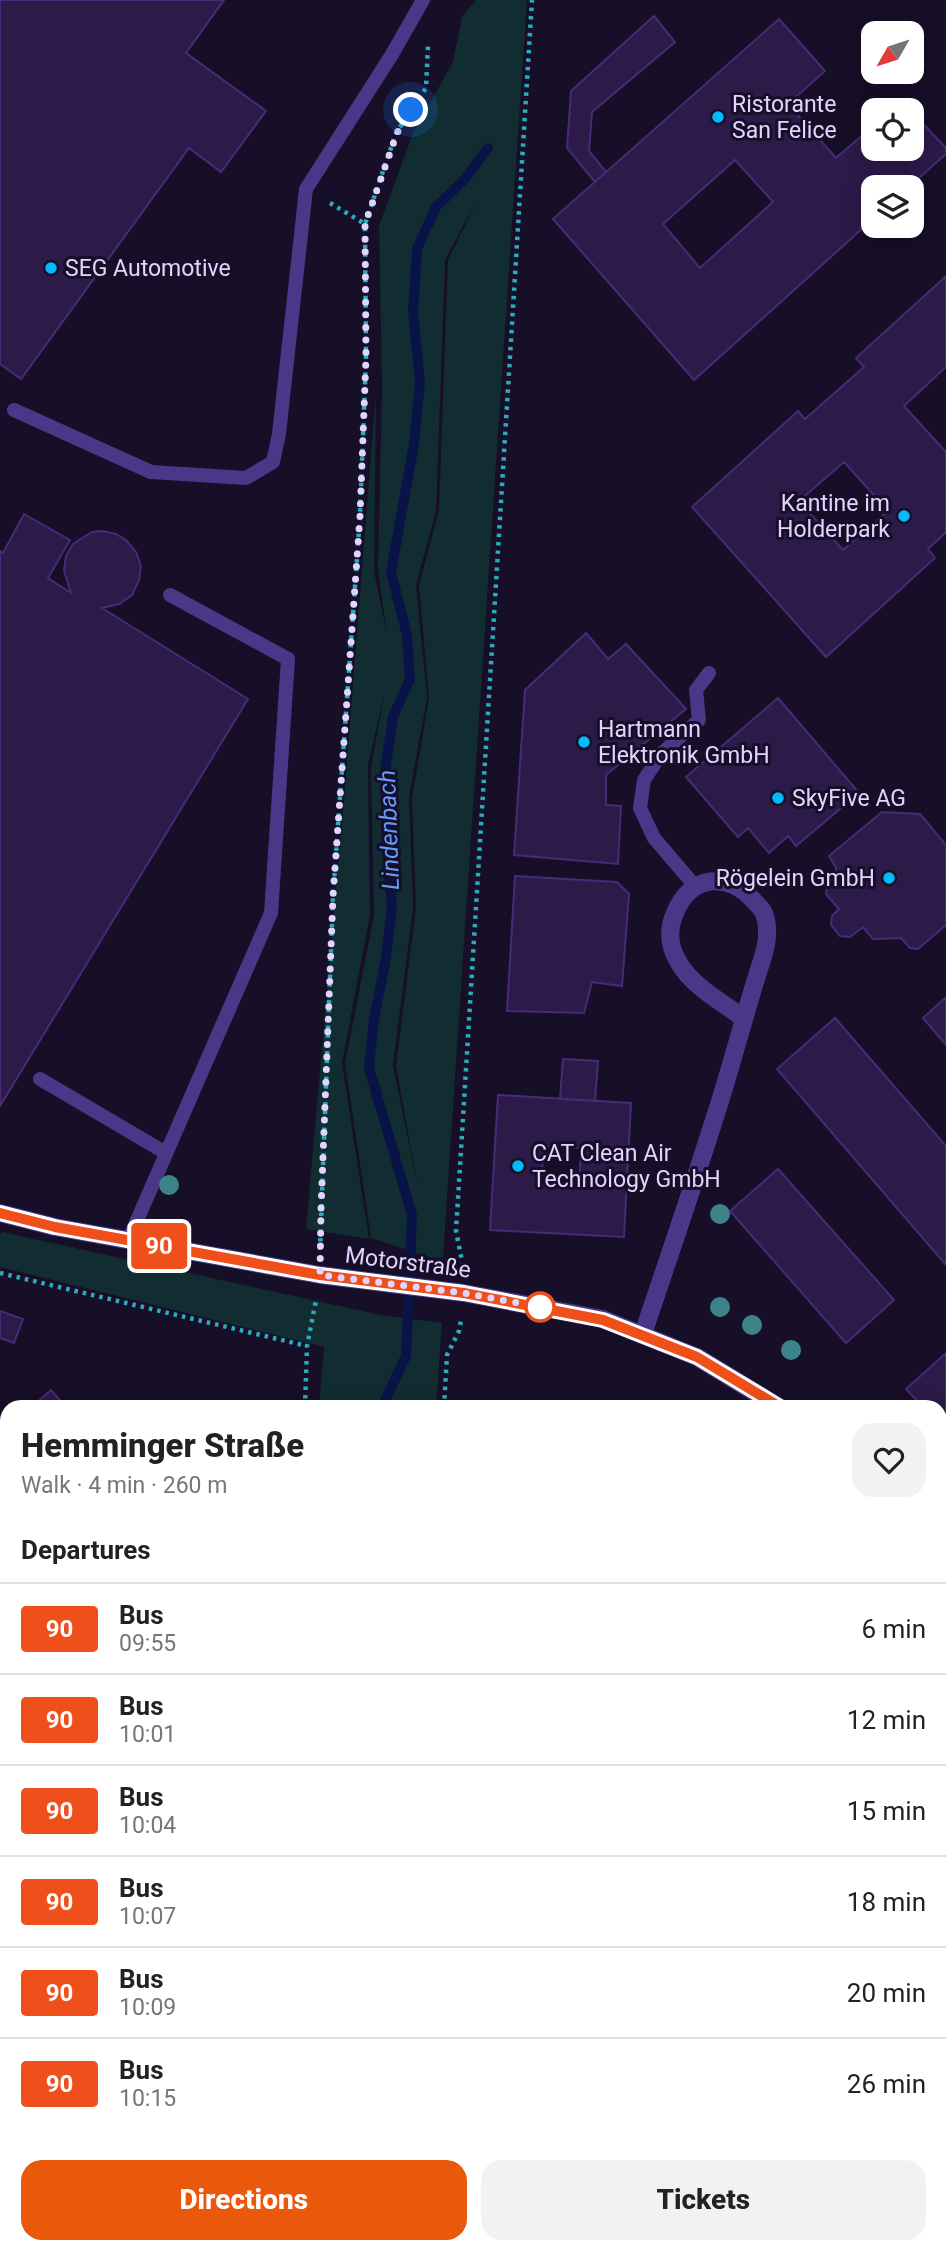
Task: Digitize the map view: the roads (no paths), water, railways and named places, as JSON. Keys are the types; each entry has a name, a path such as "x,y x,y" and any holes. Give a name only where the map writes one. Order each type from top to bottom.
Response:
{"street":[{"path":"643,1334 716,1115 743,1018 769,941 764,912 746,892 730,883 713,881 695,886 680,901 671,922 670,944 680,965 700,985 743,1018"},
{"name":"Motorstraße","path":"0,1213 128,1241 320,1275 464,1293 603,1320 697,1357 768,1400"}],"lane":[{"path":"14,410 151,472 246,478 273,462 279,434 306,189 423,0"},
{"path":"128,1241 271,913 288,659 170,595"},
{"path":"695,886 654,838 640,808 644,780 661,754 699,720 696,690 709,673"},
{"path":"40,1079 166,1153"}],"waterway":[{"name":"Lindenbach","path":"385,1400 406,1356 412,1215 369,1068 392,907 385,771 393,717 410,679 407,635 391,572 414,444 420,382 413,312 417,249 436,207 465,179 488,148"}],"place":[{"name":"Ristorante San Felice","path":"718,117"},
{"name":"SEG Automotive","path":"51,268"},
{"name":"Kantine im Holderpark","path":"904,516"},
{"name":"Hartmann Elektronik GmbH","path":"584,742"},
{"name":"SkyFive AG","path":"778,798"},
{"name":"Rögelein GmbH","path":"889,878"},
{"name":"CAT Clean Air Technology GmbH","path":"518,1166"}]}
